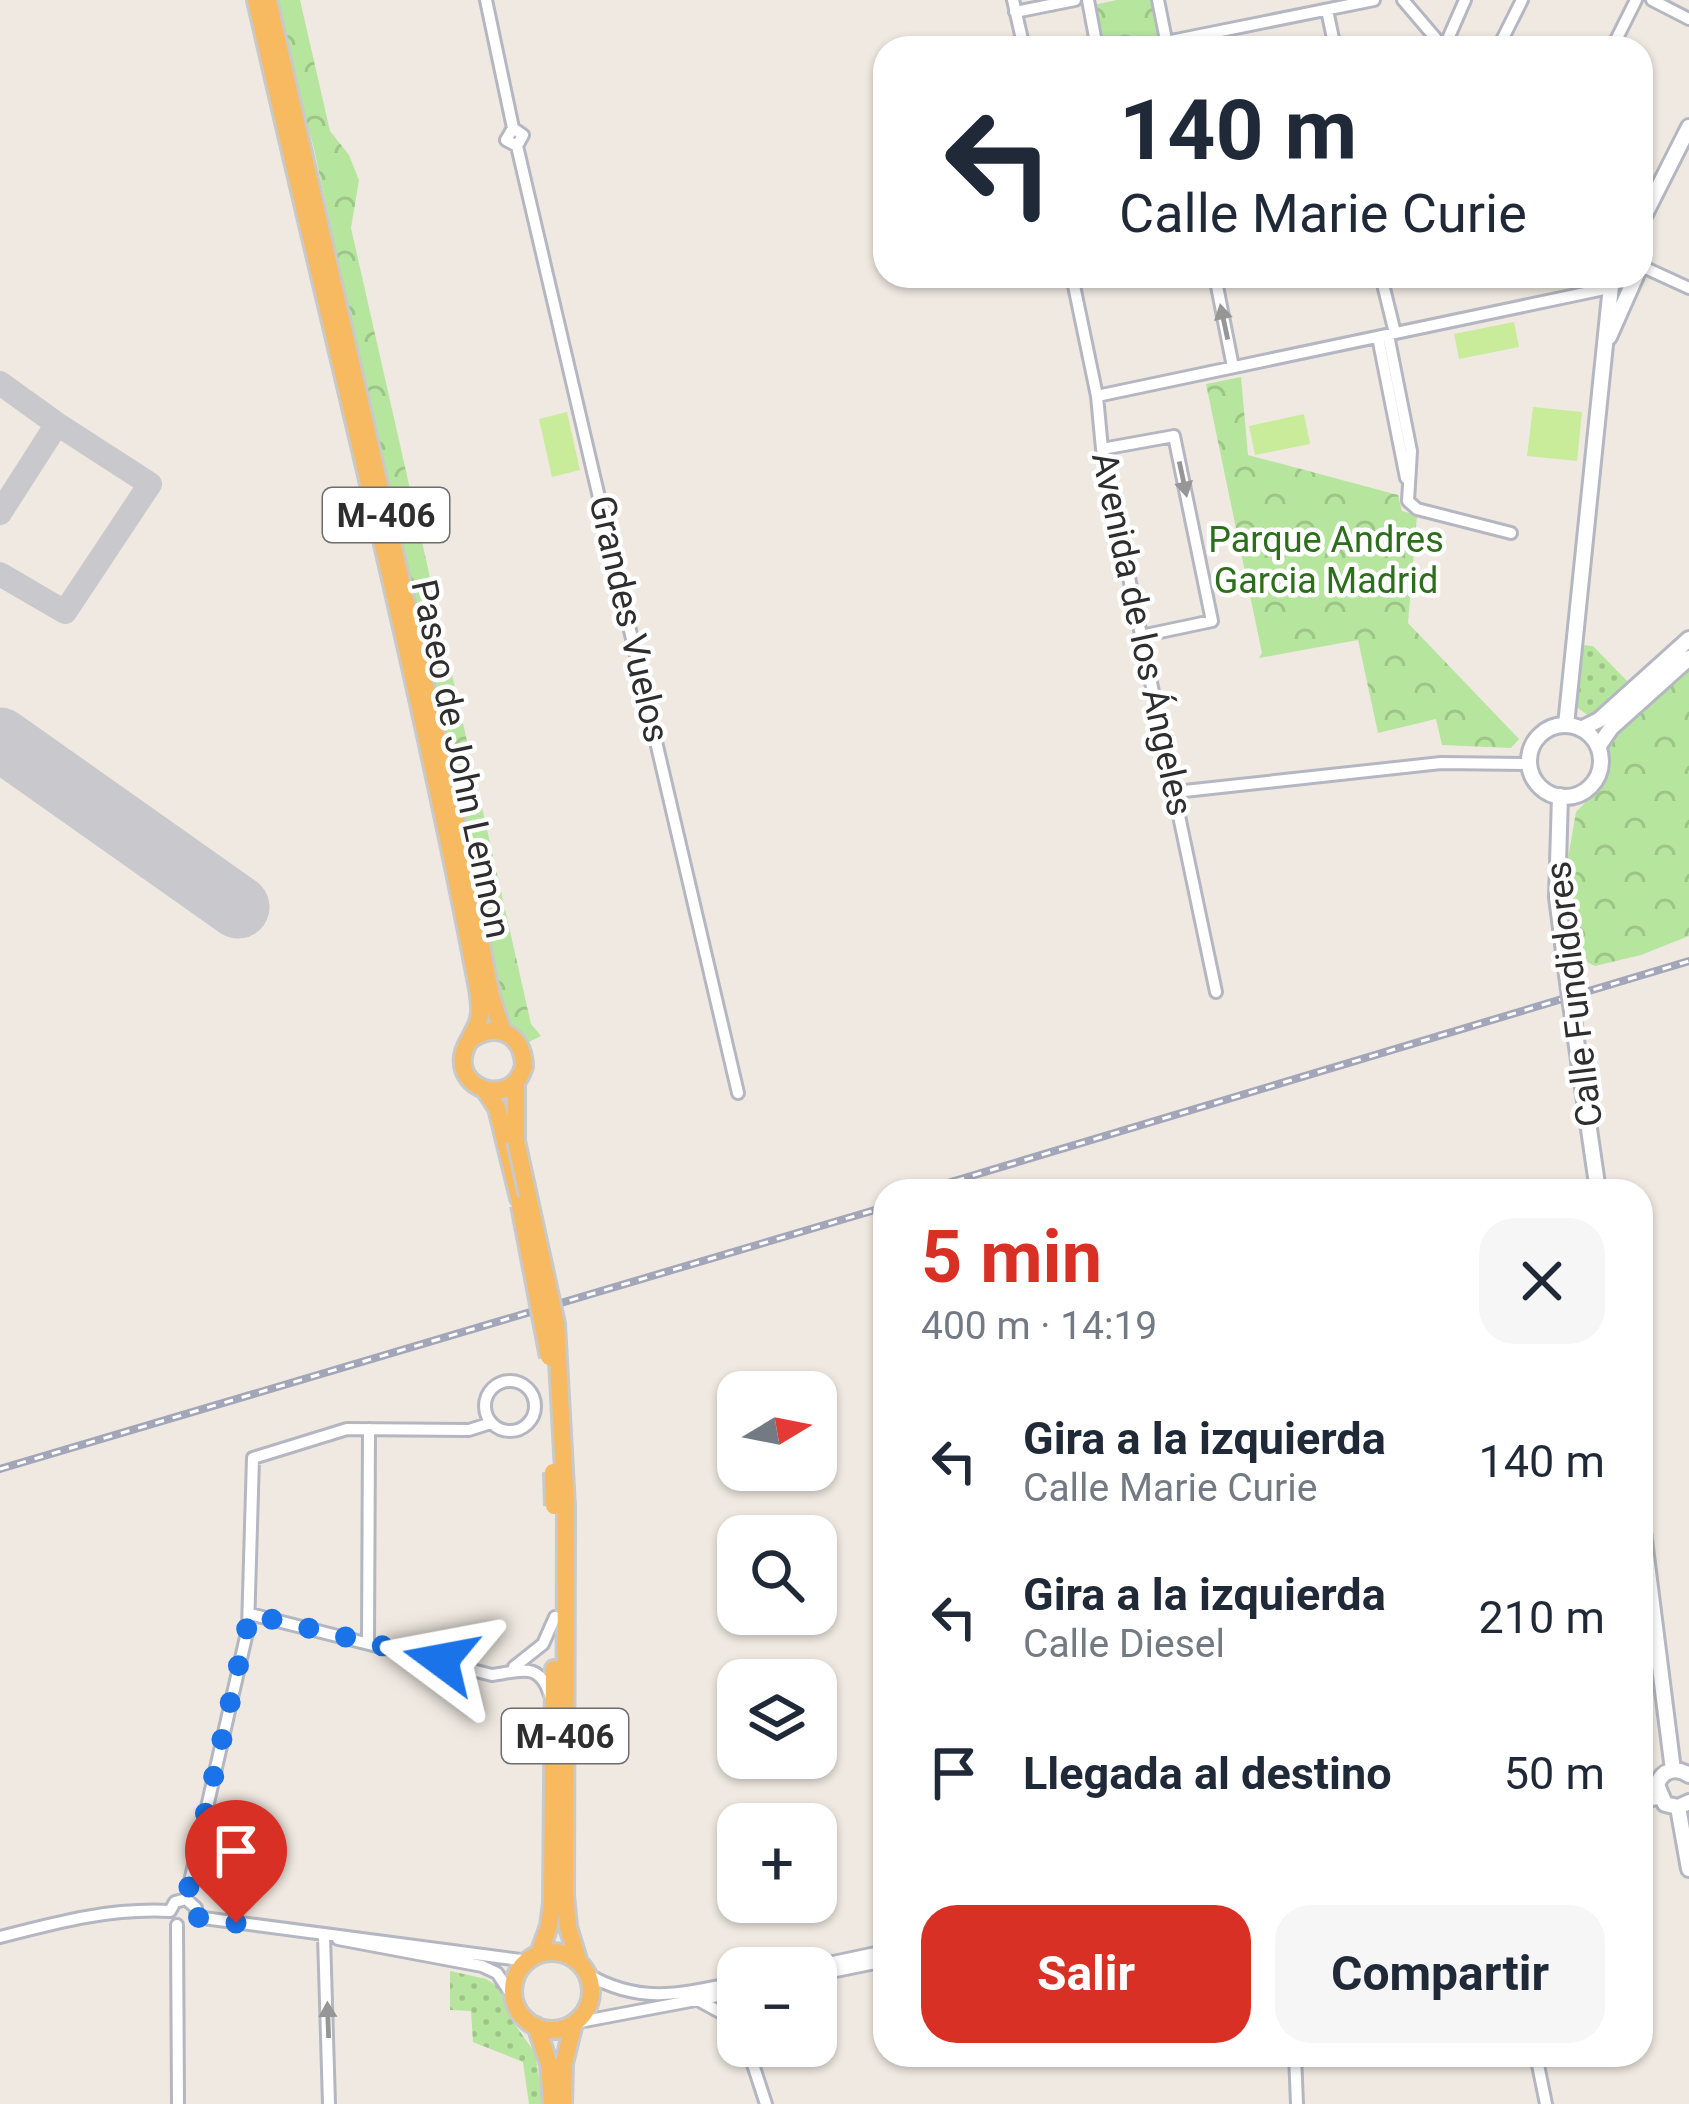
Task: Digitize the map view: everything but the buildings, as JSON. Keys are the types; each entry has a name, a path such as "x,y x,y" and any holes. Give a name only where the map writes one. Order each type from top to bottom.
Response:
{"highway":[{"name":"Paseo de John Lennon","path":"256,0 447,837 478,989 480,1015 470,1040"},
{"name":"Paseo de John Lennon","path":"268,0 502,1030"},
{"path":"470,1040 482,1032 502,1030"},
{"name":"M-406","path":"502,1030 518,1041 524,1055 516,1082 511,1141"},
{"name":"M-406","path":"470,1040 464,1051 465,1071 497,1108 511,1141 556,1324 565,1895 568,1927 590,2000 574,2024 564,2063 563,2104"},
{"path":"485,1090 496,1091 516,1082"},
{"name":"M-406","path":"514,2000 514,1983 549,1926 552,1903 560,1506"},
{"path":"533,1958 558,1952 583,1968"},
{"path":"514,2000 522,2016 536,2026 552,2030 574,2024"},
{"path":"536,2026 549,2064 552,2104"}],"street":[{"name":"Grandes Vuelos","path":"486,0 513,128 523,135 518,146 738,1093"},
{"path":"1021,36 1014,6 1075,0"},
{"path":"1088,0 1095,36"},
{"path":"1158,0 1165,36"},
{"path":"1208,36 1374,0"},
{"path":"1403,0 1434,36"},
{"path":"1450,36 1466,0"},
{"path":"1504,36 1522,0"},
{"path":"1618,36 1636,0"},
{"path":"1652,0 1689,19"},
{"path":"1327,10 1332,36"},
{"path":"1653,198 1689,128"},
{"path":"1653,272 1689,288"},
{"name":"Avenida de los Ángeles","path":"1074,288 1097,396 1102,449 1216,992"},
{"path":"1217,288 1233,368"},
{"path":"1382,288 1408,501 1417,509 1511,532"},
{"path":"1097,396 1605,288"},
{"path":"1574,727 1610,288"},
{"path":"1611,288 1624,303"},
{"path":"1604,349 1631,288"},
{"path":"1102,449 1174,436 1212,621 1141,636"},
{"path":"1574,727 1598,747 1601,758 1595,781 1577,795 1560,796 1537,784 1529,764 1534,742 1541,734 1599,720 1689,639"},
{"path":"1598,747 1610,728 1689,658"},
{"path":"1175,792 1441,763 1529,764"},
{"name":"Calle Fundidores","path":"1560,796 1557,897 1596,1179"},
{"path":"186,1900 250,1614 253,1458 333,1431 469,1430 491,1423 505,1431 522,1429 533,1416 530,1391 509,1381 494,1386 484,1408 491,1423"},
{"path":"368,1643 369,1429"},
{"path":"250,1614 492,1676 523,1668 535,1670 545,1680 553,1704"},
{"path":"1653,1614 1672,1770 1653,1791 1683,1804 1689,1869"},
{"path":"507,1673 543,1644 555,1616"},
{"path":"1672,1770 1689,1775"},
{"path":"170,1911 175,1902 186,1900 196,1908 191,1924 178,1925"},
{"path":"170,1911 178,1925 178,2104"},
{"path":"0,1937 91,1914 170,1911"},
{"path":"196,1917 482,1966 497,1973 514,2000"},
{"path":"330,1937 533,1958"},
{"path":"329,2104 330,1937"},
{"path":"837,1962 873,1954"},
{"path":"837,1971 873,1963"},
{"path":"583,1968 616,1989 644,1996 717,1989"},
{"path":"574,2024 717,1992"},
{"path":"695,1998 717,2009"},
{"path":"754,2067 766,2104"},
{"path":"1296,2067 1298,2104"},
{"path":"1538,2067 1546,2104"}],"green space":[{"path":"274,0 300,0 330,131 349,155 359,180 351,228 531,1024 541,1036 529,1042 511,1024 497,998 314,149"},
{"path":"1150,0 1158,36 1099,36 1093,5"},
{"path":"1514,322 1519,347 1459,359 1454,334"},
{"name":"Parque Andres Garcia Madrid","path":"1241,377 1248,455 1398,495 1402,511 1417,515 1408,623 1519,739 1511,748 1442,745 1436,719 1378,733 1358,640 1259,658 1262,653 1206,384"},
{"path":"1533,407 1582,412 1577,461 1527,456"},
{"path":"567,412 580,470 552,477 539,419"},
{"path":"1304,414 1310,444 1255,455 1249,426"},
{"path":"1581,645 1593,646 1629,683 1589,716 1575,706"},
{"path":"1689,668 1689,936 1595,966 1568,952 1565,876 1576,812 1603,784 1610,739"},
{"path":"450,1971 499,1987 509,2016 535,2053 543,2104 529,2104 523,2062 473,2042 471,2011 450,2010"}],"taxiway":[{"path":"0,383 57,424"},
{"path":"0,513 57,424 150,484 65,612 0,574"}],"runway":[{"path":"0,739 238,907"}],"railway":[{"path":"961,1179 1689,961"},
{"path":"0,1469 873,1211"}],"route":[{"path":"236,1923 196,1917 196,1908 186,1900 250,1614 441,1660"}]}
